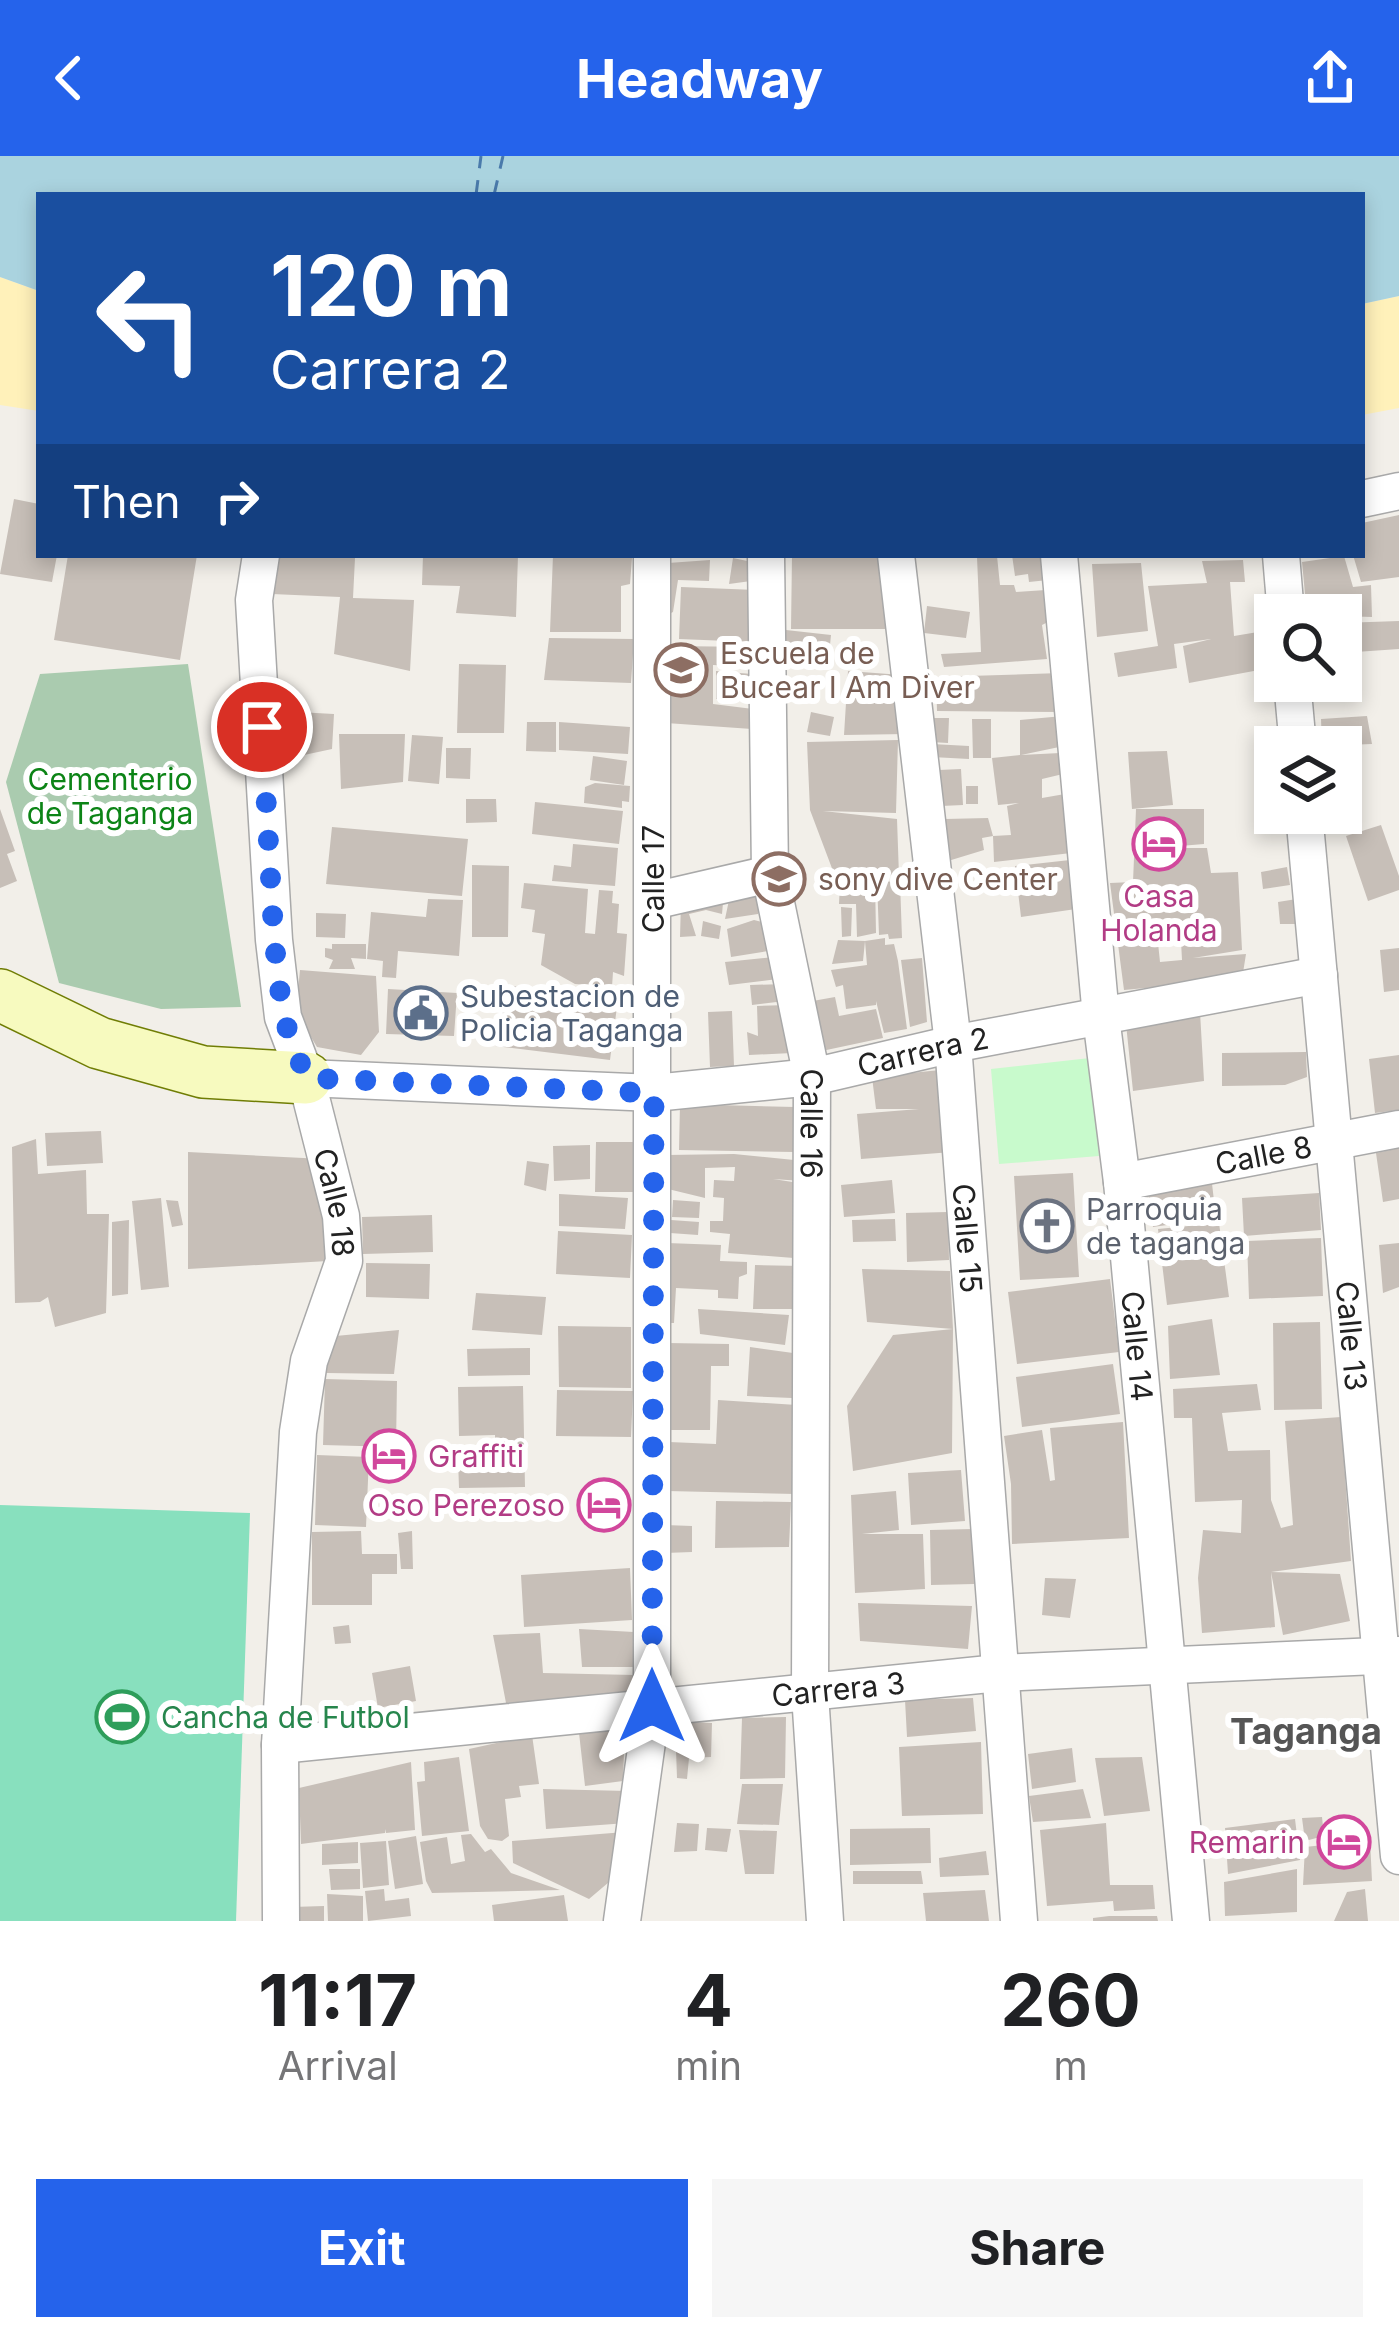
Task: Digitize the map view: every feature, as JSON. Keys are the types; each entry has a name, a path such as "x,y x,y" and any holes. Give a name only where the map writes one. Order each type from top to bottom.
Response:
{"street":[{"path":"1365,498 1399,491"},
{"name":"Calle 18","path":"261,558 254,600 274,940 283,1017 306,1078 341,1216 344,1261 309,1360 298,1432 280,1745 281,1921"},
{"name":"Calle 17","path":"622,1921 652,1706 652,558"},
{"name":"Calle 16","path":"766,558 770,874 812,1077 810,1694 825,1921"},
{"name":"Calle 15","path":"896,558 953,1043 1019,1921"},
{"name":"Calle 14","path":"1059,558 1191,1921"},
{"path":"1281,558 1284,594"},
{"name":"Calle 13","path":"1306,834 1390,1655 1399,1856"},
{"path":"653,901 770,874"},
{"name":"Carrera 2","path":"306,1078 654,1093 812,1077 953,1043 1319,975"},
{"path":"0,995 99,1043 203,1072 306,1078"},
{"name":"Calle 8","path":"1122,1182 1399,1129"},
{"name":"Carrera 3","path":"280,1745 999,1672 1390,1655"}],"sand":[{"path":"0,277 36,290 36,411 0,405"},
{"path":"1399,296 1399,408 1365,414 1365,303"}],"green space":[{"name":"Cementerio de Taganga","path":"188,664 241,1007 161,1009 59,983 6,782 40,674"},
{"path":"1090,1058 1099,1156 999,1164 991,1069"},
{"name":"Cancha de Futbol","path":"0,1505 250,1513 236,1921 0,1921"}],"water":[{"path":"0,156 1399,156 1399,296 1365,303 1365,192 36,192 36,290 0,277"}],"building":[{"path":"14,499 36,503 36,558 56,558 52,582 0,574"},
{"path":"1399,515 1399,577 1361,582 1354,558 1365,558 1365,522"},
{"path":"68,558 197,558 180,660 54,640"},
{"path":"274,558 355,558 353,598 414,600 410,671 334,654 340,597 272,594"},
{"path":"423,558 518,558 516,617 456,613 460,586 422,585"},
{"path":"553,558 632,558 630,584 621,586 621,632 550,632"},
{"path":"733,558 752,562 758,580 729,584"},
{"path":"792,558 888,558 899,629 791,629"},
{"path":"977,558 997,558 1000,585 1014,585 1016,592 1046,590 1048,622 1042,625 1047,659 944,667 941,654 981,652"},
{"path":"1012,558 1044,558 1048,580 1029,582 1028,574 1015,576"},
{"path":"1345,558 1353,587 1371,585 1372,617 1362,617 1362,594 1305,594 1302,562"},
{"path":"710,560 709,581 678,580 673,612 665,616 668,563"},
{"path":"1243,560 1245,582 1230,582 1234,636 1254,633 1254,671 1189,683 1183,646 1211,639 1174,644 1177,668 1118,677 1114,653 1158,646 1148,586 1207,583 1202,561"},
{"path":"1141,563 1148,631 1097,637 1092,564"},
{"path":"681,587 756,590 753,642 679,639"},
{"path":"927,606 970,612 966,638 924,633"},
{"path":"1399,621 1399,649 1362,652 1362,622"},
{"path":"786,630 831,635 829,655 784,650"},
{"path":"549,638 634,639 631,683 544,680"},
{"path":"671,646 755,647 753,667 713,665 713,704 753,709 752,729 666,723"},
{"path":"459,664 506,665 504,733 457,733"},
{"path":"716,671 752,674 753,702 716,699"},
{"path":"848,671 902,675 906,734 844,735"},
{"path":"1061,673 1062,712 937,711 936,677"},
{"path":"279,711 334,714 332,749 290,758"},
{"path":"811,712 834,717 830,736 807,732"},
{"path":"1063,716 1064,746 1021,755 1060,753 1063,774 1042,779 1042,798 1065,794 1071,853 994,862 993,836 1011,835 1007,806 1019,803 998,805 992,758 1020,755 1020,720"},
{"path":"1367,716 1372,744 1362,744 1362,726 1321,726 1321,719"},
{"path":"932,718 949,718 948,743 931,742"},
{"path":"972,719 991,719 991,758 973,758"},
{"path":"527,722 556,722 556,752 526,751"},
{"path":"559,722 630,727 628,754 559,750"},
{"path":"339,734 405,734 403,782 341,789"},
{"path":"412,735 443,737 439,784 408,781"},
{"path":"898,740 896,813 823,811 897,819 899,876 833,871 810,810 807,742"},
{"path":"932,744 969,746 969,759 932,757"},
{"path":"446,748 471,748 470,779 446,778"},
{"path":"1167,751 1173,805 1132,809 1128,752"},
{"path":"593,756 627,761 624,785 590,780"},
{"path":"961,769 963,805 941,806 939,770"},
{"path":"595,783 630,786 629,802 622,801 622,808 584,803 585,787"},
{"path":"966,786 978,786 978,804 966,804"},
{"path":"466,799 496,799 497,822 466,823"},
{"path":"535,802 623,811 619,844 532,834"},
{"path":"0,809 15,851 7,854 17,881 0,888"},
{"path":"1136,809 1204,809 1204,844 1156,848 1207,848 1211,873 1238,872 1242,950 1193,958 1246,954 1242,979 1124,990 1110,883 1133,882","holes":["1180,922 1182,960 1160,962 1156,924"]},
{"path":"988,818 993,836 982,838 984,850 948,861 945,819"},
{"path":"1381,825 1399,876 1399,890 1368,901 1346,836"},
{"path":"332,827 468,839 462,896 326,884"},
{"path":"573,844 618,848 615,886 552,881 554,865 571,867"},
{"path":"1070,860 1076,909 1021,917 1015,866"},
{"path":"472,865 509,866 508,937 472,937"},
{"path":"1287,867 1290,885 1263,889 1261,872"},
{"path":"875,881 876,933 857,937 856,904 839,904 840,882"},
{"path":"877,881 900,882 902,938 879,935"},
{"path":"524,883 588,889 585,933 595,934 599,890 613,891 612,903 619,904 617,933 627,934 624,976 613,972 612,987 575,984 541,965 545,934 532,932 535,910 521,908"},
{"path":"732,886 760,888 758,914 725,919"},
{"path":"724,892 722,914 706,910 689,914 696,936 680,937 681,902"},
{"path":"1303,898 1306,924 1280,924 1278,902"},
{"path":"428,899 463,900 459,956 398,951 396,978 382,977 383,961 367,959 371,912 426,917"},
{"path":"841,907 852,908 851,936 842,937"},
{"path":"316,913 346,914 345,938 316,937"},
{"path":"754,920 766,923 774,950 731,957 727,929"},
{"path":"703,921 721,926 719,939 701,936"},
{"path":"885,938 885,945 894,944 907,1029 884,1033 876,1001 876,1005 846,1009 843,985 836,987 831,970 867,965 865,941"},
{"path":"838,940 865,941 863,961 832,964"},
{"path":"332,944 366,944 366,959 351,958 355,969 329,969 333,960 325,957 325,948 332,949"},
{"path":"1399,948 1399,990 1384,992 1380,950"},
{"path":"774,957 778,979 729,985 725,962"},
{"path":"922,958 927,1022 910,1027 901,960"},
{"path":"300,970 376,976 379,1032 361,1055 317,1047 296,1012"},
{"path":"784,984 785,1001 752,1005 750,985"},
{"path":"503,985 618,999 610,1060 495,1046"},
{"name":"Subestacion de Policia Taganga","path":"388,989 457,993 454,1036 386,1034"},
{"path":"835,997 839,1016 876,1009 883,1038 817,1052 807,1002"},
{"path":"789,1005 792,1053 749,1055 747,1032 758,1036 757,1006"},
{"path":"732,1011 734,1066 710,1067 708,1012"},
{"path":"1200,1012 1204,1081 1133,1091 1126,1024"},
{"path":"1306,1052 1307,1077 1285,1085 1222,1086 1222,1053"},
{"path":"1399,1055 1399,1110 1375,1113 1369,1059"},
{"path":"940,1070 952,1152 861,1159 857,1114 919,1109 876,1109 872,1077"},
{"path":"680,1104 795,1107 794,1152 679,1150"},
{"path":"101,1131 103,1163 47,1166 45,1133"},
{"path":"36,1139 38,1174 86,1170 87,1214 109,1214 106,1313 55,1327 48,1297 15,1303 12,1147"},
{"path":"596,1142 634,1142 634,1192 595,1192"},
{"path":"590,1145 590,1179 554,1181 553,1146"},
{"path":"1399,1148 1399,1199 1383,1202 1376,1153"},
{"path":"188,1152 323,1159 328,1261 188,1269"},
{"path":"734,1154 804,1161 802,1181 773,1179 799,1183 794,1258 728,1253 730,1234 710,1232 710,1221 723,1221 724,1198 713,1197 714,1180 734,1181 735,1167 705,1168 705,1198 668,1189 667,1155"},
{"path":"527,1161 549,1164 546,1191 524,1185"},
{"name":"Parroquia de taganga","path":"1073,1173 1079,1277 1020,1280 1014,1176"},
{"path":"1211,1175 1216,1218 1153,1227 1147,1184"},
{"path":"892,1180 895,1213 844,1217 841,1185"},
{"path":"1319,1193 1321,1230 1244,1236 1242,1198"},
{"path":"559,1194 628,1198 625,1229 559,1226"},
{"path":"161,1198 169,1287 141,1290 132,1201"},
{"path":"166,1200 178,1201 183,1225 172,1227"},
{"path":"673,1200 700,1202 699,1218 672,1217"},
{"path":"948,1212 949,1260 907,1262 906,1213"},
{"path":"432,1215 433,1252 363,1254 362,1217"},
{"path":"895,1219 896,1241 853,1242 852,1220"},
{"path":"129,1220 128,1294 112,1296 112,1222"},
{"path":"671,1220 699,1222 698,1235 670,1233"},
{"path":"1219,1223 1229,1297 1167,1305 1158,1229"},
{"path":"558,1231 632,1235 630,1278 556,1274"},
{"path":"1321,1238 1323,1296 1249,1299 1247,1241"},
{"path":"667,1243 721,1245 720,1261 747,1262 747,1274 739,1277 738,1299 718,1298 718,1290 676,1288 674,1323 663,1323"},
{"path":"1399,1243 1399,1287 1383,1293 1379,1245"},
{"path":"366,1263 430,1264 429,1299 366,1297"},
{"path":"755,1265 802,1266 800,1309 753,1309"},
{"path":"862,1269 950,1271 953,1329 867,1322"},
{"path":"1110,1279 1119,1352 1017,1364 1008,1292"},
{"path":"476,1293 546,1297 542,1335 472,1330"},
{"path":"698,1309 789,1315 785,1345 700,1334"},
{"path":"1212,1319 1220,1375 1170,1379 1168,1326"},
{"path":"1320,1322 1322,1409 1274,1410 1273,1323"},
{"path":"558,1326 631,1327 631,1388 559,1387"},
{"path":"953,1329 952,1453 853,1471 847,1406 893,1335"},
{"path":"399,1330 394,1374 327,1373 325,1337"},
{"path":"667,1343 729,1344 729,1366 711,1366 710,1430 666,1430"},
{"path":"750,1347 793,1353 792,1398 747,1396"},
{"path":"530,1348 530,1375 468,1376 467,1349"},
{"path":"1113,1364 1120,1414 1022,1427 1016,1377"},
{"path":"325,1379 397,1381 396,1447 323,1445"},
{"path":"1257,1384 1261,1410 1222,1413 1228,1451 1270,1450 1271,1500 1281,1528 1293,1525 1285,1421 1341,1417 1351,1561 1271,1572 1275,1627 1202,1633 1198,1578 1203,1530 1241,1533 1242,1500 1195,1502 1192,1418 1174,1418 1173,1389"},
{"path":"523,1386 525,1487 459,1488 458,1459 495,1459 495,1435 459,1436 458,1387"},
{"path":"557,1390 633,1391 631,1437 556,1436"},
{"path":"718,1400 797,1405 795,1494 667,1491 669,1442 716,1444"},
{"path":"1123,1422 1129,1538 1012,1544 1004,1436 1042,1430 1050,1481 1055,1480 1050,1428"},
{"path":"317,1455 369,1457 366,1527 315,1525"},
{"path":"961,1470 965,1521 911,1525 908,1473"},
{"path":"896,1491 899,1530 862,1534 923,1534 925,1589 855,1593 851,1495"},
{"path":"716,1501 791,1502 789,1547 715,1548"},
{"path":"665,1525 692,1526 692,1552 665,1553"},
{"path":"973,1529 974,1584 931,1585 930,1530"},
{"path":"361,1531 362,1554 397,1554 397,1574 372,1574 372,1605 312,1605 312,1532"},
{"path":"412,1531 413,1569 401,1569 398,1533"},
{"path":"630,1568 632,1620 524,1627 521,1575"},
{"path":"1271,1572 1340,1574 1350,1621 1283,1635"},
{"path":"1045,1578 1076,1579 1070,1618 1042,1615"},
{"path":"858,1603 972,1606 968,1649 860,1641"},
{"path":"349,1625 351,1643 335,1644 333,1627"},
{"path":"579,1629 634,1632 636,1667 582,1667"},
{"path":"540,1633 543,1673 634,1675 633,1698 506,1703 493,1635"},
{"path":"410,1666 416,1701 378,1708 372,1673"},
{"path":"973,1698 976,1731 907,1737 905,1700"},
{"path":"786,1717 785,1778 740,1779 742,1718"},
{"path":"636,1721 635,1754 624,1753 623,1781 585,1786 578,1724"},
{"path":"675,1721 712,1723 711,1757 689,1758 687,1779 677,1778"},
{"path":"532,1735 539,1784 519,1786 521,1797 505,1799 509,1836 502,1841 488,1839 480,1826 469,1749"},
{"path":"981,1742 983,1814 902,1816 899,1747"},
{"path":"1072,1748 1076,1782 1032,1789 1028,1754"},
{"path":"459,1757 469,1831 422,1836 417,1782 425,1781 424,1762"},
{"path":"1142,1757 1150,1811 1104,1816 1095,1758"},
{"path":"411,1762 415,1830 386,1833 385,1829 385,1833 301,1844 299,1788"},
{"path":"742,1784 783,1784 779,1825 737,1824"},
{"path":"543,1789 628,1791 627,1823 546,1829"},
{"path":"1083,1789 1091,1818 1033,1822 1029,1796"},
{"path":"1322,1817 1324,1836 1305,1841 1302,1818"},
{"path":"1295,1819 1300,1860 1228,1874 1225,1828"},
{"path":"677,1823 699,1824 697,1851 674,1852"},
{"path":"1106,1823 1110,1885 1153,1885 1155,1909 1114,1911 1113,1901 1047,1906 1040,1830"},
{"path":"707,1828 731,1829 727,1852 705,1850"},
{"path":"930,1828 931,1863 850,1865 850,1829"},
{"path":"739,1830 777,1831 774,1874 745,1874"},
{"path":"625,1832 622,1871 589,1899 513,1863 512,1841"},
{"path":"471,1834 511,1873 560,1890 432,1893 420,1842 447,1837 451,1864 465,1861 461,1835"},
{"path":"416,1836 423,1884 395,1889 388,1841"},
{"path":"1370,1840 1372,1881 1303,1885 1305,1847"},
{"path":"386,1841 389,1885 363,1888 360,1843"},
{"path":"358,1842 358,1863 322,1865 322,1844"},
{"path":"986,1851 989,1875 940,1877 939,1858"},
{"path":"329,1869 360,1869 360,1889 331,1890"},
{"path":"1297,1869 1297,1912 1225,1916 1224,1882"},
{"path":"853,1871 921,1871 923,1884 853,1884"},
{"path":"384,1889 385,1901 409,1898 411,1916 368,1921 365,1891"},
{"path":"1365,1889 1368,1921 1334,1921 1347,1892"},
{"path":"985,1890 989,1921 926,1921 923,1893"},
{"path":"327,1894 363,1896 363,1921 328,1921"},
{"path":"564,1895 568,1921 494,1921 492,1905"},
{"path":"324,1906 324,1921 290,1921 292,1907"},
{"path":"1109,1916 1157,1916 1158,1921 1093,1921"}],"ferry route":[{"path":"476,192 481,156"},
{"path":"495,192 503,156"}],"place":[{"name":"Escuela de Bucear I Am Diver","path":"681,670"},
{"name":"Casa Holanda","path":"1159,844"},
{"name":"sony dive Center","path":"779,879"},
{"name":"Subestacion de Policia Taganga","path":"421,1013"},
{"name":"Parroquia de taganga","path":"1047,1226"},
{"name":"Graffiti","path":"389,1456"},
{"name":"Oso Perezoso","path":"604,1505"},
{"name":"Cancha de Futbol","path":"122,1717"},
{"name":"Remarin","path":"1344,1842"}],"district":[{"name":"Taganga","path":"1306,1731"}],"route":[{"path":"262,727 283,1017 306,1078 654,1093 652,1706"}]}
